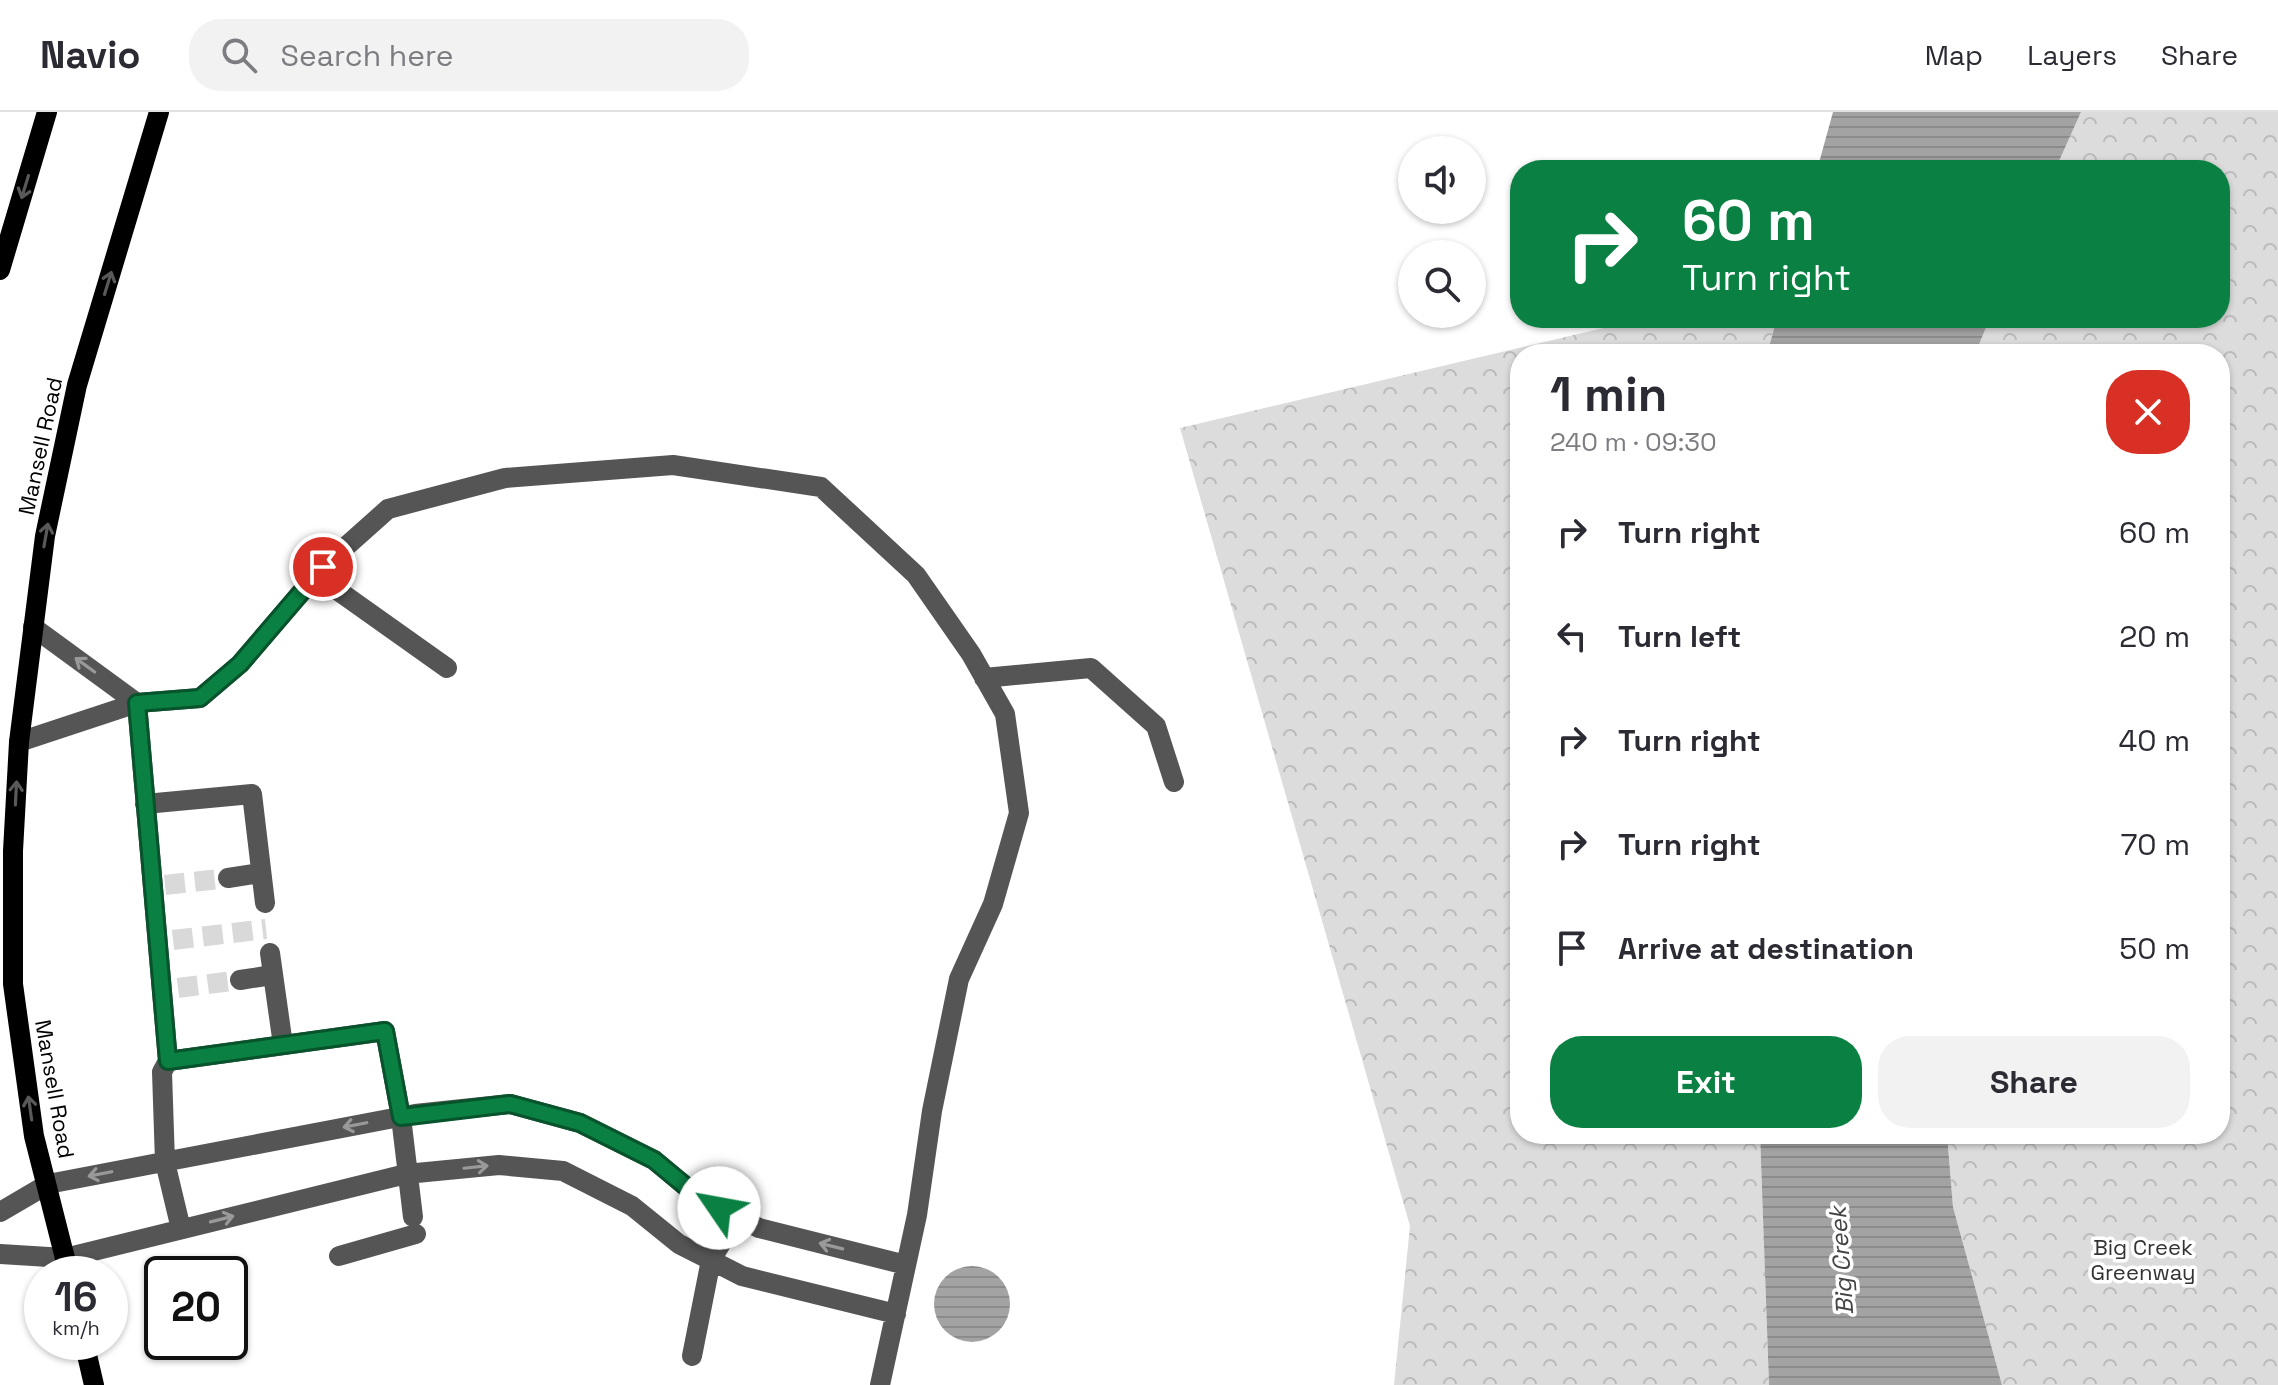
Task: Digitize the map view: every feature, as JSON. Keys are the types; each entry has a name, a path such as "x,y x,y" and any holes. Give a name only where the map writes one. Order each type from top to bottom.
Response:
{"main road":[{"path":"0,270 47,112"},
{"name":"Mansell Road","path":"65,1256 34,1136 13,984 13,851 19,742 45,536 77,385 159,112"},
{"path":"88,1360 94,1385"}],"lane":[{"path":"19,742 137,703 200,698 240,664 316,575 388,509 505,478 673,465 821,487 916,575 984,678 1005,714 1019,813 993,904 959,979 932,1111 917,1215 880,1385"},
{"path":"316,575 447,668"},
{"path":"33,627 137,703 145,804 159,886 170,990 168,1061 162,1072 165,1162 181,1229"},
{"path":"984,678 1091,668 1156,726 1174,782"},
{"path":"145,804 252,794 265,903"},
{"path":"228,878 260,873"},
{"path":"270,953 283,1045"},
{"path":"240,980 272,975"},
{"path":"168,1061 385,1031 401,1117 415,1226 339,1256"},
{"path":"0,1212 48,1184 401,1117 510,1104 580,1123 654,1160 701,1199 759,1228 906,1265"},
{"path":"98,1256 181,1229 406,1174 499,1165 563,1171 632,1206 679,1244 742,1276 896,1314"},
{"path":"692,1356 711,1260 737,1217"},
{"path":"0,1254 24,1258"}],"green space":[{"name":"Big Creek Greenway","path":"2081,112 2278,112 2278,1385 2002,1385 1953,1207 1948,1144 2230,1144 2230,344 1979,344 1986,328 2230,328 2230,160 2059,160"},
{"path":"1604,328 1774,328 1770,344 1536,344"},
{"path":"1510,350 1510,1144 1760,1144 1769,1385 1394,1385 1410,1226 1180,428"}],"water":[{"path":"1833,112 2081,112 2059,160 1820,160"},
{"path":"1774,328 1986,328 1979,344 1770,344"},
{"name":"Big Creek","path":"1760,1144 1948,1144 1953,1207 2002,1385 1769,1385"},
{"path":"972,1266 987,1269 999,1277 1007,1289 1010,1304 1007,1319 999,1331 987,1339 972,1342 957,1339 945,1331 937,1319 934,1304 937,1289 945,1277 957,1269"}],"tunnel":[{"path":"165,885 228,878"},
{"path":"173,940 266,929"},
{"path":"178,988 240,980"}],"route":[{"path":"323,567 240,664 200,698 137,703 168,1061 385,1031 401,1117 510,1104 580,1123 654,1160 701,1199 719,1208"}]}
